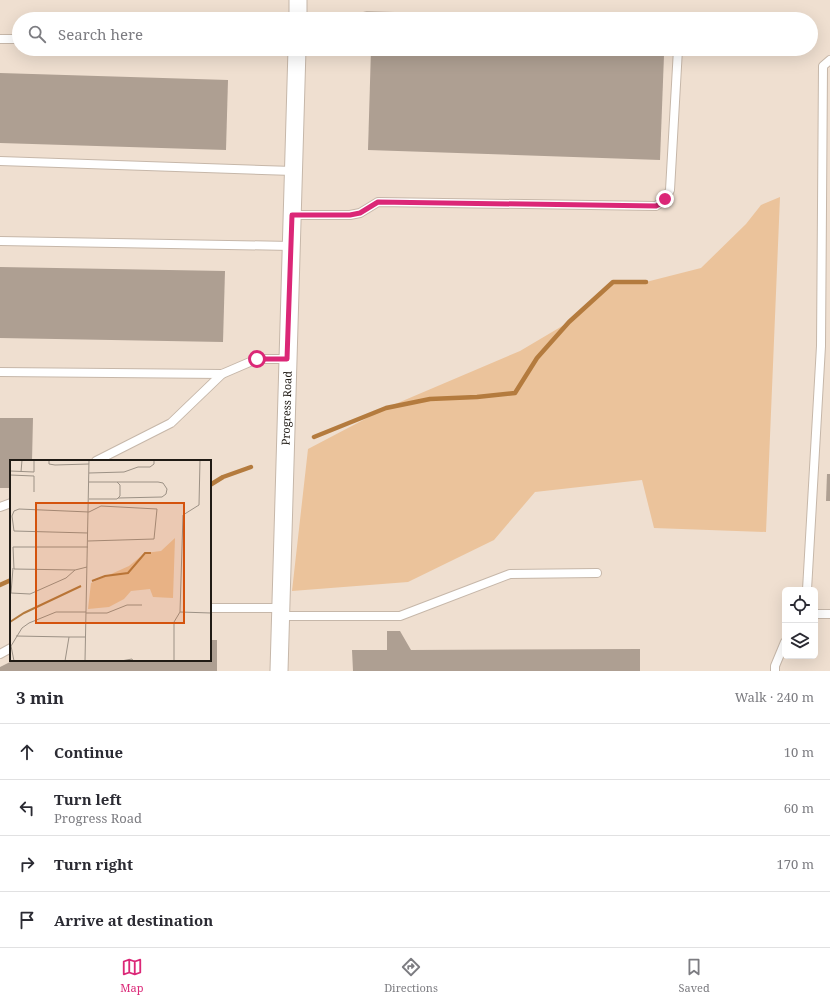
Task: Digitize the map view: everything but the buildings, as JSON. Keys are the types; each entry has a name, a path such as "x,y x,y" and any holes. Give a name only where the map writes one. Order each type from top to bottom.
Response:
{"street":[{"path":"298,0 298,12"},
{"name":"Progress Road","path":"279,671 297,56"}],"lane":[{"path":"0,39 12,39"},
{"path":"292,215 350,215 360,213 378,202 656,206 665,199 670,190 678,56"},
{"path":"807,587 821,346 823,66 830,60"},
{"path":"0,162 293,171"},
{"path":"0,241 291,246"},
{"path":"98,460 171,423 222,374 257,359 287,359"},
{"path":"0,372 222,374"},
{"path":"0,507 10,503"},
{"path":"211,608 400,616 510,574 596,573"},
{"path":"818,614 830,614"},
{"path":"0,654 10,649"},
{"path":"775,671 775,666 782,649"}],"shaded area":[{"path":"780,197 766,532 654,528 642,480 535,492 494,540 408,582 292,591 308,449 386,408 520,351 569,322 613,282 646,282 701,268 746,224 761,205"}],"waterway":[{"path":"314,437 386,408 430,399 477,397 515,393 537,358 569,322 613,282 646,282"},
{"path":"211,484 223,477 251,467"},
{"path":"0,585 10,580"}],"route":[{"path":"257,359 287,359 292,215 350,215 360,213 378,202 656,206 665,199"}]}
